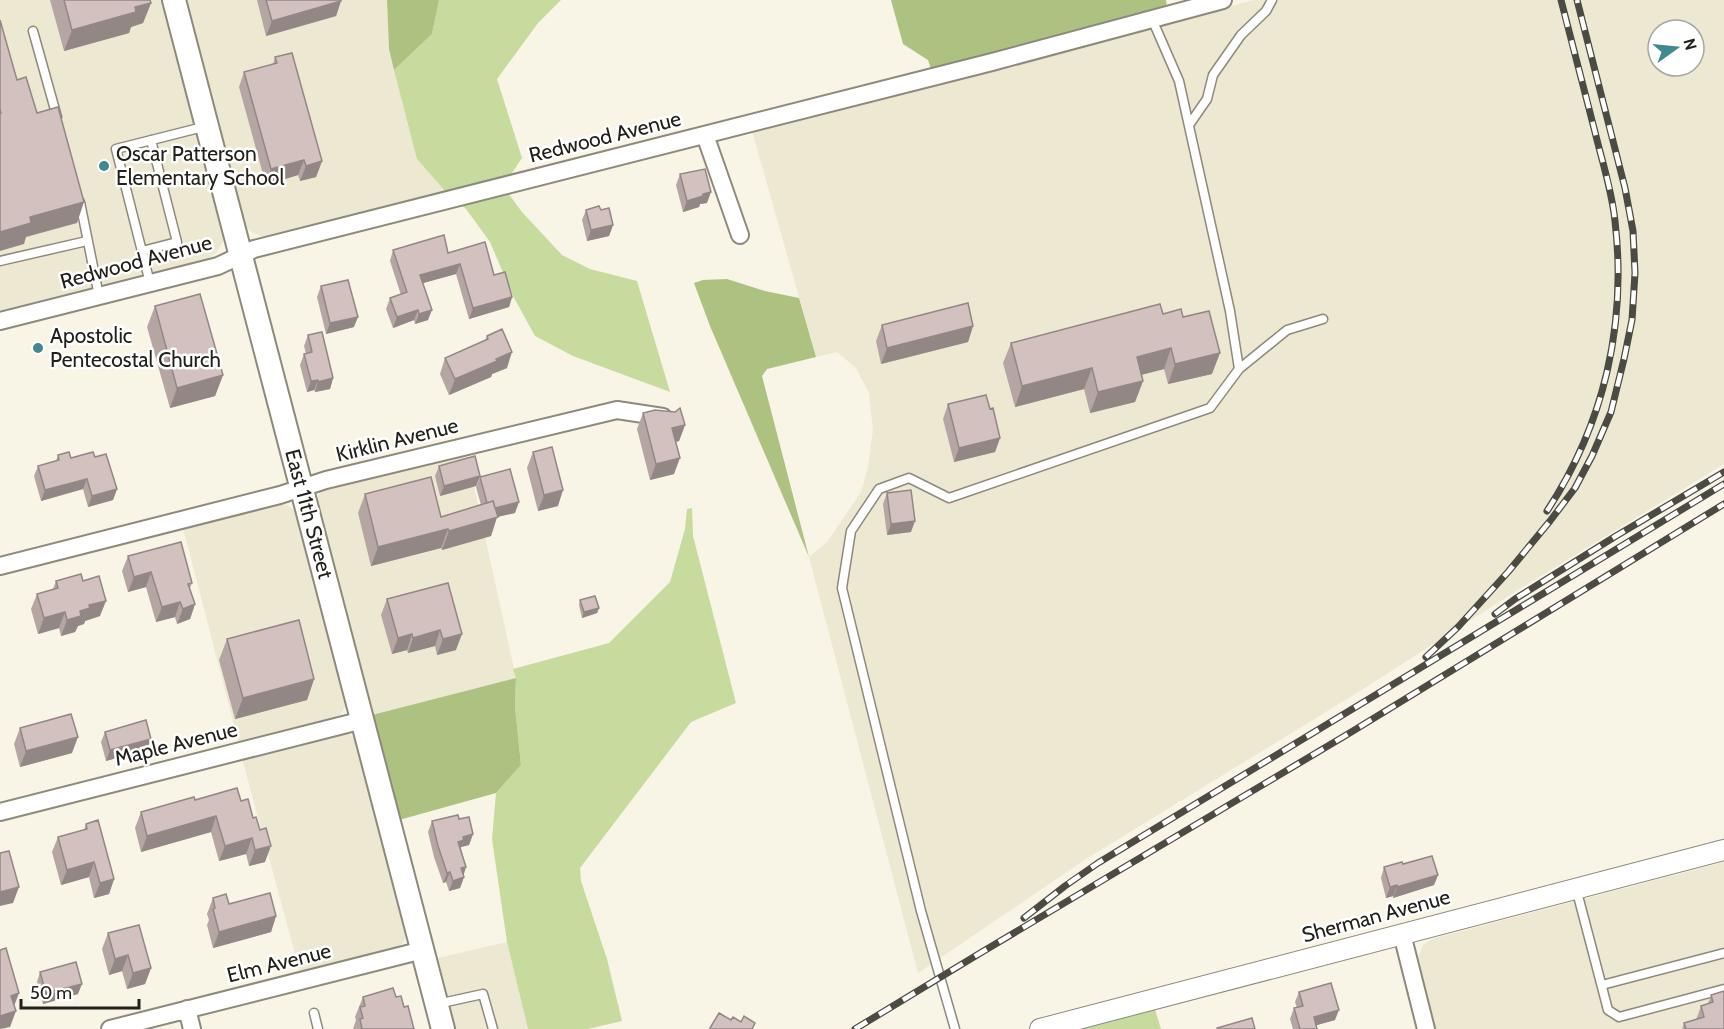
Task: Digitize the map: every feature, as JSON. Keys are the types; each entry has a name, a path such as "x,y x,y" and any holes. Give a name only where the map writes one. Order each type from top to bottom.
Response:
{"main road":[{"name":"East 11th Street","path":"174,0 443,1029"}],"street":[{"name":"Redwood Avenue","path":"0,321 218,266 254,249 980,65 1223,0"},
{"path":"705,135 740,236"},
{"name":"Kirklin Avenue","path":"0,566 326,480 617,410 666,418"},
{"name":"Maple Avenue","path":"0,813 363,720"},
{"name":"Sherman Avenue","path":"1040,1029 1724,850"},
{"path":"1402,934 1426,1029"},
{"name":"Elm Avenue","path":"110,1029 423,950"},
{"path":"187,1009 192,1029"}],"lane":[{"path":"1189,125 1207,99 1213,75 1241,35 1266,11 1272,0"},
{"path":"1152,19 1179,81 1230,311 1239,369"},
{"path":"33,31 58,122"},
{"path":"150,283 116,149 207,126"},
{"path":"142,250 177,242 151,140"},
{"path":"77,190 99,296"},
{"path":"0,261 87,241"},
{"path":"954,1029 921,911 842,588 851,531 879,489 909,478 949,498 1210,408 1239,369 1287,330 1323,320"},
{"path":"1576,888 1608,1010 1619,1017 1724,989"},
{"path":"1602,985 1724,953"},
{"path":"437,1004 483,994 493,1029"},
{"path":"314,1013 318,1029"}],"shaded area":[{"name":"Oscar Patterson Elementary School","path":"0,0 164,0 224,232 223,242 217,252 207,259 178,268 0,313"},
{"path":"185,0 387,0 389,49 446,192 268,236 251,232 244,224"},
{"path":"1254,0 1724,0 1724,464 1086,859 918,973 809,557 828,541 861,492 868,467 873,430 869,393 856,368 837,352 816,357 752,131 994,70"},
{"path":"467,455 516,678 372,715 317,506 319,494 329,488"},
{"path":"276,504 287,505 297,512 347,703 341,714 330,720 239,744 183,528"},
{"path":"342,733 349,734 358,740 406,936 403,943 394,949 300,972 242,758"},
{"path":"1724,862 1724,1029 1434,1029 1417,961 1423,945 1432,939"},
{"path":"507,942 528,1029 456,1029 438,958"}],"green space":[{"path":"387,0 439,0 432,34 394,70 389,49"},
{"path":"439,0 561,0 538,23 497,79 522,158 510,176 446,192 417,159 394,70 432,34"},
{"path":"891,0 1166,0 1167,7 931,69 928,60 903,44"},
{"path":"508,193 522,212 562,255 590,269 637,281 670,392 573,356 535,336 513,296 490,242 461,205"},
{"path":"727,279 765,291 799,298 816,357 767,369 762,376 809,557 710,326 694,283 703,280"},
{"path":"692,508 693,536 736,703 691,722 580,868 581,881 607,959 622,1021 588,1029 528,1029 507,942 492,839 496,793 521,765 515,707 516,678 513,669 609,643 670,582 685,529 687,509"},
{"path":"516,678 515,707 521,765 496,793 399,820 372,715"},
{"path":"1154,1006 1161,1029 1074,1029"}],"building":[{"path":"64,0 150,0 151,3 135,7 136,12 72,30"},
{"path":"266,0 341,0 341,1 272,21"},
{"path":"0,20 17,80 26,77 37,113 58,107 84,202 30,217 31,223 0,232 1,113"},
{"path":"292,53 322,161 306,166 304,160 271,169 244,72 277,63 275,57"},
{"path":"705,169 711,192 687,201 680,174"},
{"path":"599,206 601,210 609,208 613,225 591,230 586,210"},
{"path":"444,235 448,253 485,242 494,275 505,272 512,297 473,308 460,264 420,275 432,310 419,314 418,310 397,317 390,298 407,292 393,250"},
{"path":"348,280 358,317 330,323 321,286"},
{"path":"200,294 223,375 177,388 155,306"},
{"path":"968,303 973,326 887,348 882,325"},
{"path":"1160,304 1163,314 1181,309 1183,317 1209,311 1220,353 1175,364 1171,348 1137,357 1143,381 1098,392 1092,368 1022,386 1011,343"},
{"path":"502,329 512,352 455,379 445,358 488,339 487,336"},
{"path":"322,332 333,378 318,382 318,380 311,381 304,354 312,352 308,335"},
{"path":"986,395 990,409 993,408 1000,438 959,448 948,404"},
{"path":"680,408 685,425 672,428 680,458 656,464 643,413 655,410 675,412"},
{"path":"552,447 563,490 544,495 533,452"},
{"path":"69,452 71,458 93,452 95,457 106,454 117,489 92,496 87,479 45,490 38,466 59,460 58,455"},
{"path":"475,456 480,476 444,486 439,466"},
{"path":"510,469 519,502 495,508 493,501 487,503 480,477"},
{"path":"431,477 441,517 493,501 498,517 378,547 365,494"},
{"path":"911,490 915,521 891,524 887,493"},
{"path":"181,542 192,583 188,584 195,604 183,609 180,602 162,607 151,572 134,577 128,556"},
{"path":"81,574 83,581 99,576 106,601 89,605 90,608 80,611 81,616 67,620 65,612 44,618 37,594 58,588 56,581"},
{"path":"448,583 462,634 443,639 440,630 413,638 412,634 398,638 387,599"},
{"path":"595,596 599,608 584,612 580,600"},
{"path":"299,620 314,679 243,698 227,639"},
{"path":"71,714 78,737 26,751 20,728"},
{"path":"146,720 151,739 110,750 105,732"},
{"path":"237,788 241,801 248,799 253,818 256,817 260,830 266,828 271,846 255,850 252,838 225,846 216,816 147,836 141,812"},
{"path":"458,815 459,819 469,817 473,834 463,837 464,840 458,842 466,867 461,868 464,877 453,881 450,872 447,873 432,821"},
{"path":"98,820 114,879 100,883 94,862 67,870 58,837 87,829 86,824"},
{"path":"9,851 19,887 0,892 0,853"},
{"path":"1432,856 1438,875 1390,887 1384,867"},
{"path":"270,893 276,916 219,932 213,909 215,908 213,898 226,894 229,904"},
{"path":"139,925 151,968 133,973 128,955 115,959 108,933"},
{"path":"6,948 19,993 11,996 16,1011 0,1016 0,950"},
{"path":"76,962 82,984 46,993 40,972"},
{"path":"1331,983 1339,1010 1314,1017 1317,1029 1300,1029 1294,1008 1303,1006 1299,992"},
{"path":"393,988 396,997 401,996 404,1007 408,1006 414,1029 362,1029 360,1019 363,1018 360,1007 365,1006 363,997"},
{"path":"1724,991 1724,1029 1686,1029 1684,1023 1704,1017 1701,1006 1713,1002 1711,995"},
{"path":"719,1013 731,1020 733,1017 741,1022 744,1016 755,1023 752,1029 710,1028"},
{"path":"1252,1018 1255,1029 1217,1029 1217,1028"}],"railway":[{"path":"1547,511 1567,478 1597,408 1614,336 1617,298 1618,260 1612,199 1561,0"},
{"path":"1426,657 1458,627 1508,572 1575,488 1611,412 1624,359 1632,320 1635,273 1633,231 1625,188 1577,0"},
{"path":"1495,614 1616,536 1724,472"},
{"path":"1024,918 1098,863 1724,484"},
{"path":"855,1029 1348,734 1724,504"}],"place":[{"name":"Oscar Patterson Elementary School","path":"104,166"},
{"name":"Apostolic Pentecostal Church","path":"38,348"}]}
